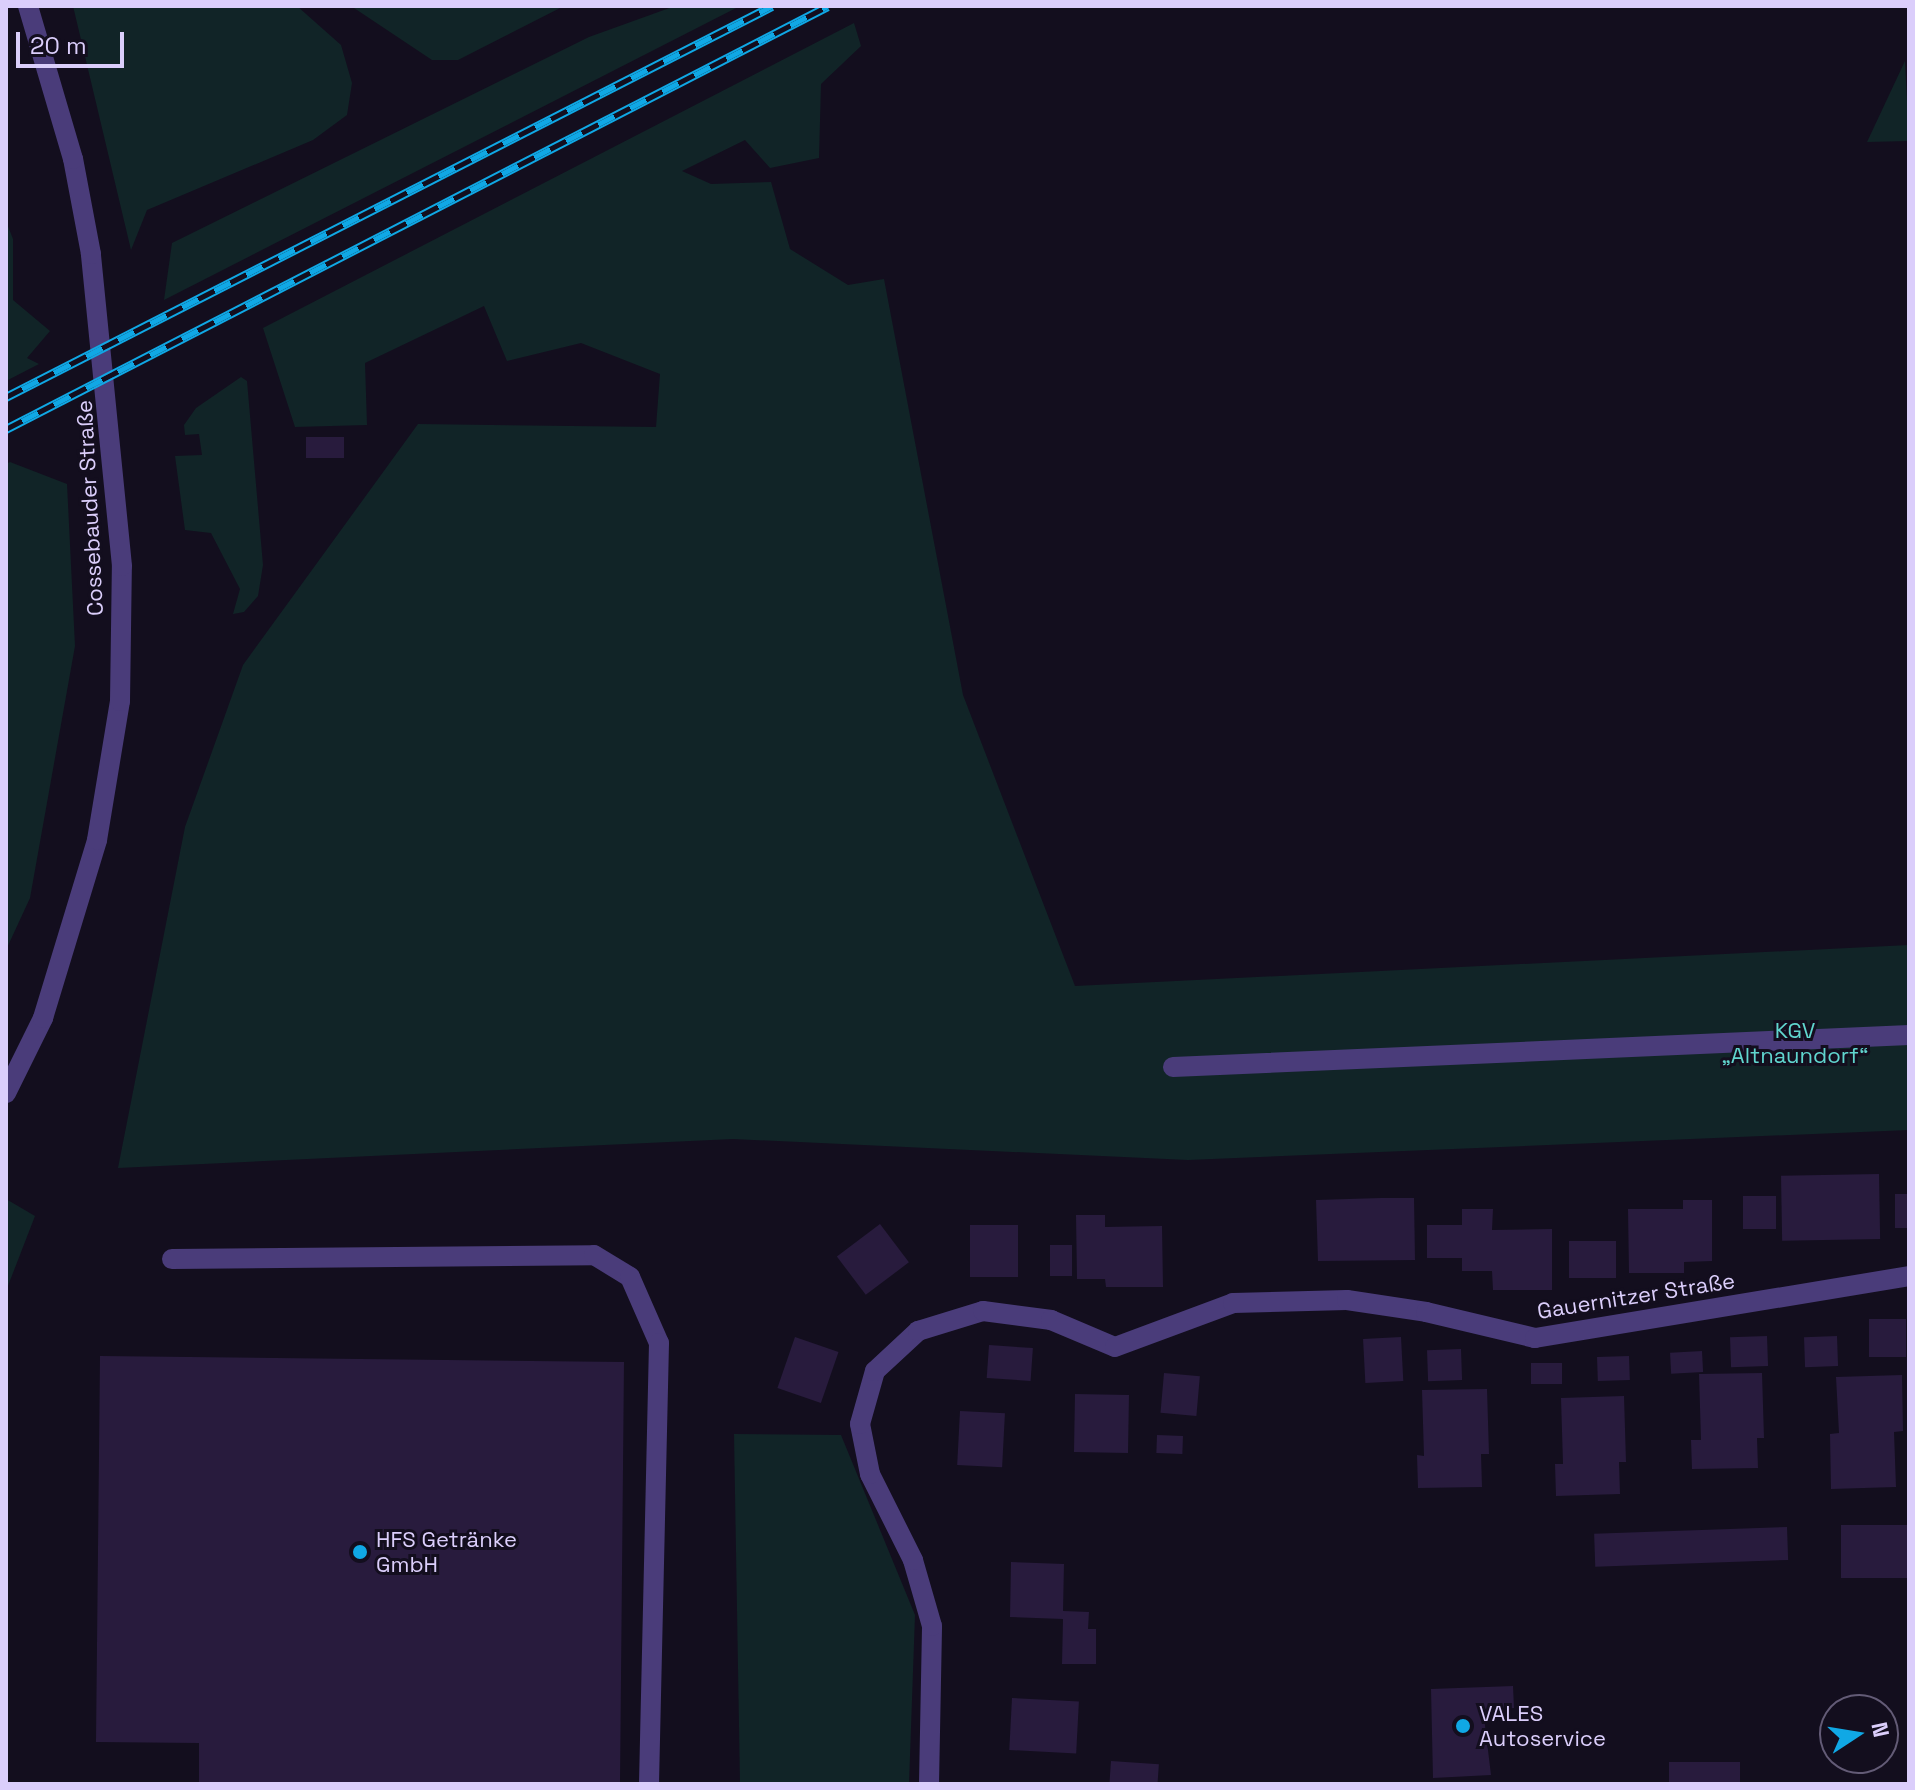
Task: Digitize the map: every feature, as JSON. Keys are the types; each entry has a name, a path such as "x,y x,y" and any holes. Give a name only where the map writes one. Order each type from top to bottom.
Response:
{"street":[{"name":"Cossebauder Straße","path":"6,1093 43,1018 97,840 120,701 122,566 91,254 73,159 28,6"},
{"path":"1173,1067 1909,1035"},
{"path":"172,1259 594,1255 630,1277 659,1343 649,1784"},
{"name":"Gauernitzer Straße","path":"929,1784 932,1626 913,1560 870,1474 860,1424 875,1371 918,1331 983,1311 1051,1320 1115,1347 1233,1303 1347,1300 1426,1312 1535,1338 1909,1276"}],"green space":[{"path":"73,6 297,6 341,45 352,83 347,115 313,140 147,210 131,250"},
{"path":"351,6 564,6 458,60 432,60"},
{"path":"675,6 740,6 164,300 172,243 589,37"},
{"name":"KGV „Altnaundorf“","path":"854,23 861,46 821,84 819,158 770,168 745,140 682,171 711,184 771,182 790,249 848,285 884,279 963,695 1075,986 1909,945 1909,1130 1188,1160 733,1139 118,1168 185,827 243,665 418,424 656,427 660,374 581,343 507,361 484,306 365,363 367,425 295,427 263,328"},
{"path":"1905,61 1909,141 1867,142"},
{"path":"6,221 13,239 13,300 50,331 27,358 39,364 6,381"},
{"path":"241,377 247,381 263,565 258,596 244,612 233,614 240,589 211,533 185,530 175,456 202,455 199,434 185,435 184,425 196,408"},
{"path":"10,462 67,484 75,646 30,898 6,950 6,464"},
{"path":"6,1199 35,1216 6,1291"},
{"path":"734,1434 841,1435 915,1615 909,1784 740,1784"}],"building":[{"path":"306,437 344,437 344,458 306,458"},
{"path":"1879,1174 1880,1239 1782,1241 1781,1176"},
{"path":"1895,1194 1909,1194 1909,1228 1895,1228"},
{"path":"1743,1196 1776,1196 1776,1229 1743,1229"},
{"path":"1414,1198 1415,1260 1318,1261 1316,1200"},
{"path":"1683,1200 1712,1200 1712,1261 1684,1262 1684,1273 1629,1273 1628,1209 1683,1209"},
{"path":"1462,1209 1493,1209 1492,1230 1552,1229 1552,1290 1493,1290 1492,1271 1462,1271 1462,1258 1427,1258 1427,1225 1462,1225"},
{"path":"1076,1215 1105,1215 1105,1227 1162,1226 1163,1287 1106,1287 1105,1279 1077,1279"},
{"path":"880,1224 909,1262 866,1295 837,1256"},
{"path":"970,1225 1018,1225 1018,1277 970,1277"},
{"path":"1569,1241 1616,1241 1616,1278 1569,1278"},
{"path":"1050,1245 1072,1245 1072,1276 1050,1276"},
{"path":"1869,1319 1906,1319 1906,1357 1869,1357"},
{"path":"1767,1336 1768,1366 1731,1367 1730,1337"},
{"path":"1837,1336 1838,1366 1805,1367 1804,1337"},
{"path":"795,1337 838,1352 821,1403 777,1388"},
{"path":"1401,1337 1403,1381 1365,1383 1363,1339"},
{"path":"989,1345 1033,1348 1031,1381 987,1378"},
{"path":"1461,1349 1462,1380 1428,1381 1427,1350"},
{"path":"1702,1351 1703,1372 1671,1374 1670,1353"},
{"name":"HFS Getränke GmbH","path":"100,1356 624,1362 620,1784 199,1784 199,1743 96,1742"},
{"path":"1629,1356 1630,1380 1598,1381 1597,1357"},
{"path":"1531,1363 1562,1363 1562,1384 1531,1384"},
{"path":"1164,1373 1200,1376 1196,1416 1161,1413"},
{"path":"1762,1373 1764,1438 1757,1438 1758,1468 1692,1469 1691,1440 1701,1440 1699,1374"},
{"path":"1902,1375 1903,1431 1894,1432 1896,1487 1831,1489 1830,1434 1839,1433 1836,1377"},
{"path":"1487,1389 1489,1454 1481,1454 1482,1487 1418,1488 1417,1455 1424,1456 1422,1390"},
{"path":"1075,1394 1129,1395 1128,1453 1074,1452"},
{"path":"1624,1396 1626,1462 1619,1462 1620,1494 1556,1496 1555,1464 1563,1464 1561,1398"},
{"path":"960,1411 1005,1413 1002,1467 957,1465"},
{"path":"1157,1435 1183,1436 1182,1454 1156,1453"},
{"path":"1841,1525 1909,1525 1909,1578 1841,1578"},
{"path":"1787,1527 1788,1560 1595,1567 1594,1534"},
{"path":"1011,1562 1064,1564 1063,1611 1089,1612 1088,1629 1096,1629 1096,1664 1062,1664 1063,1619 1010,1617"},
{"path":"1513,1686 1514,1708 1483,1709 1491,1775 1433,1778 1431,1689"},
{"path":"1012,1698 1079,1702 1076,1753 1009,1750"},
{"path":"1111,1761 1159,1764 1158,1784 1109,1784"},
{"path":"1669,1762 1740,1762 1740,1784 1669,1784"}],"railway":[{"path":"6,397 772,6"},
{"path":"6,429 828,6"}],"place":[{"name":"HFS Getränke GmbH","path":"360,1552"},
{"name":"VALES Autoservice","path":"1463,1726"}]}
